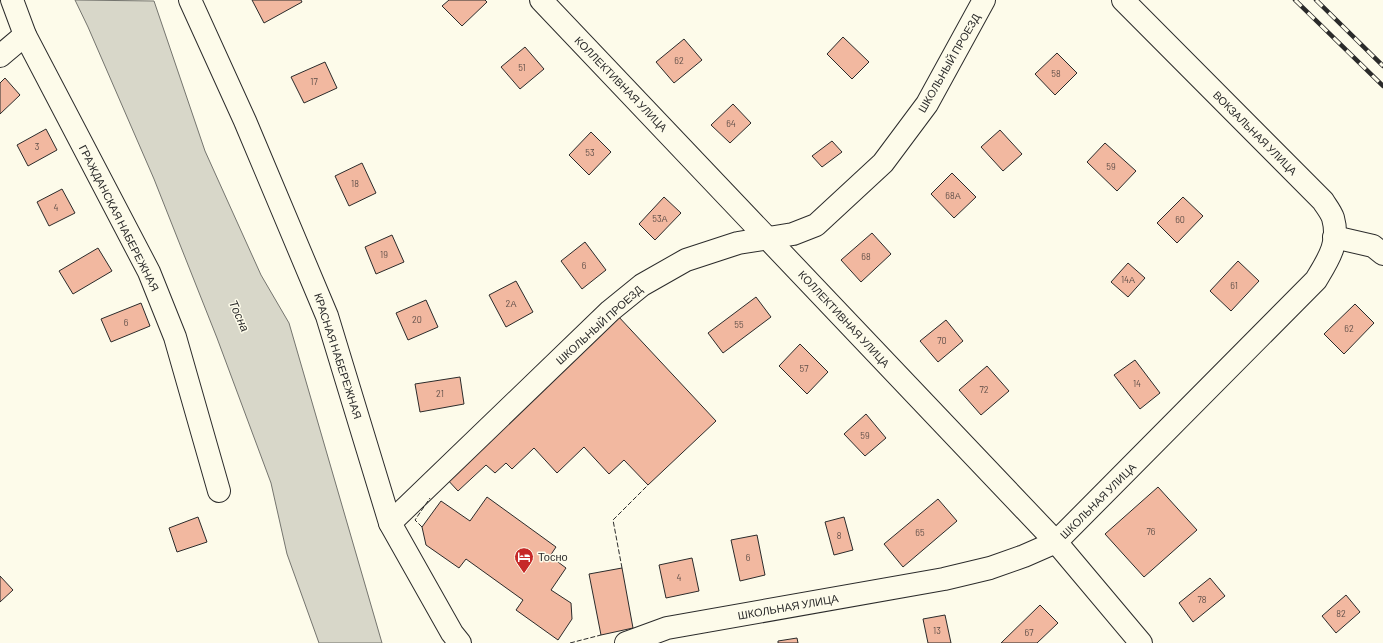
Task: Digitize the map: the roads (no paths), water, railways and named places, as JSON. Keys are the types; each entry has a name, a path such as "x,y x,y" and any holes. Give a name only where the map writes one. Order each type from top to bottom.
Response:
{"street":[{"name":"ГРАЖДАНСКАЯ НАБЕРЕЖНАЯ","path":"12,0 25,35 149,272 175,337 219,491"},
{"name":"КРАСНАЯ НАБЕРЕЖНАЯ","path":"190,0 245,121 327,316 390,523 452,633 460,643"},
{"name":"КОЛЛЕКТИВНАЯ УЛИЦА","path":"541,0 1056,542 1141,643"},
{"name":"ШКОЛЬНЫЙ ПРОЕЗД","path":"390,523 610,311 642,284 686,260 738,243 793,234 816,225 883,163 927,104 984,0"},
{"name":"ВОКЗАЛЬНАЯ УЛИЦА","path":"1123,0 1323,201 1332,217 1334,237"},
{"path":"0,56 25,35"},
{"path":"1334,237 1373,246 1383,254"},
{"name":"ШКОЛЬНАЯ УЛИЦА","path":"626,643 667,628 944,579 990,568 1024,556 1056,542 1316,280 1331,254 1334,237"}],"water":[{"name":"Тосна","path":"75,0 154,1 205,151 261,275 289,323 382,643 319,643 287,554 271,483 217,338 154,179"}],"railway":[{"path":"1295,0 1383,86"},
{"path":"1316,0 1383,66"}],"place":[{"name":"Тосно","path":"524,574"}]}
